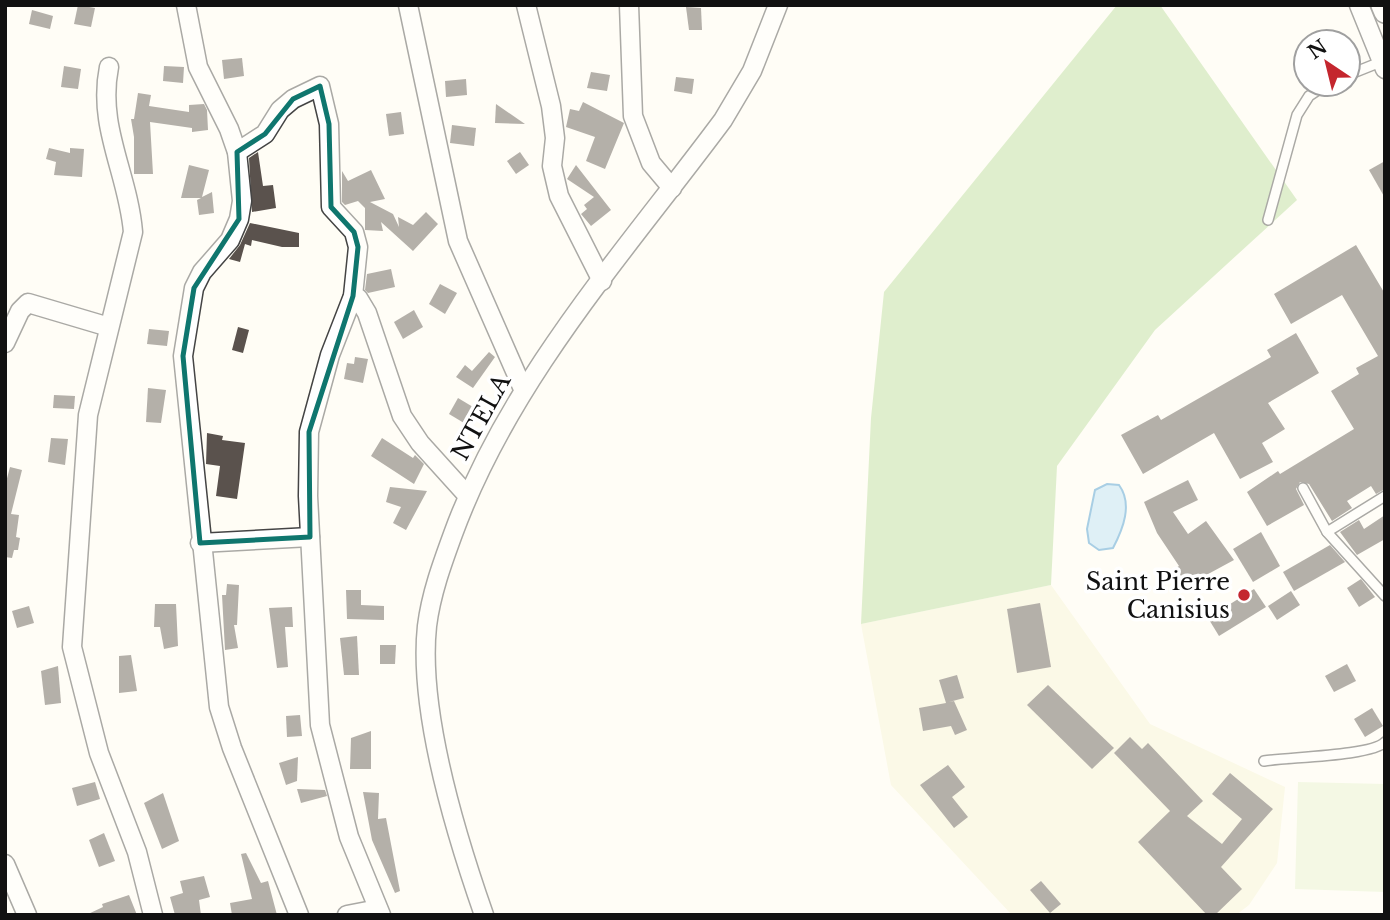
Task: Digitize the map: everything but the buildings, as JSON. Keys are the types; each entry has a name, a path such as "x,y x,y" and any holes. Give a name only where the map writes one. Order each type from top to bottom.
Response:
{"street":[{"path":"186,5 198,67 229,129 237,152 242,201 239,219 230,240 202,272 194,288 183,356 200,543 219,707 232,748 299,915"},
{"path":"408,5 458,241 523,389"},
{"path":"526,5 551,106 555,138 552,166 559,196 602,281"},
{"path":"629,5 633,116 651,163 673,188"},
{"name":"NTELA","path":"484,915 434,731 428,677 427,626 439,573 467,495 523,389 723,120 752,71 778,5"},
{"path":"1359,5 1384,64"},
{"path":"1382,5 1385,12"},
{"path":"109,68 105,91 106,116 131,209 133,232 88,415 72,647 99,753 137,852 153,915"},
{"path":"237,152 265,134 280,110 293,99 320,86 329,124 331,208 354,232 358,247 353,296 330,355 309,432 310,537 320,725 335,794 379,912 347,915"},
{"path":"353,296 358,298 368,313 402,416 420,443 467,495"},
{"path":"5,343 20,311 28,303 109,327"},
{"path":"200,543 310,537"},
{"path":"5,864 27,915"}],"lane":[{"path":"1362,71 1384,64"},
{"path":"1268,220 1297,115 1309,98"},
{"path":"1303,488 1328,532 1385,596"},
{"path":"1328,532 1385,496"},
{"path":"1264,761 1350,753 1379,748 1385,742"}],"highlighted area":[{"path":"320,86 329,124 331,207 354,232 358,247 353,296 309,432 310,537 200,543 183,356 194,288 239,219 237,152 265,134 293,99"}],"shaded area":[{"path":"1051,585 1150,724 1285,787 1277,863 1249,905 1236,915 1012,915 891,785 861,624"}],"green space":[{"path":"1117,5 1160,5 1297,200 1155,330 1057,466 1051,585 861,624 871,418 884,292"},
{"path":"1298,782 1385,784 1385,892 1295,889"}],"water":[{"path":"1107,484 1119,485 1126,508 1113,548 1099,550 1089,543 1087,529 1095,490"}],"place":[{"name":"Saint Pierre Canisius","path":"1244,595"}]}
